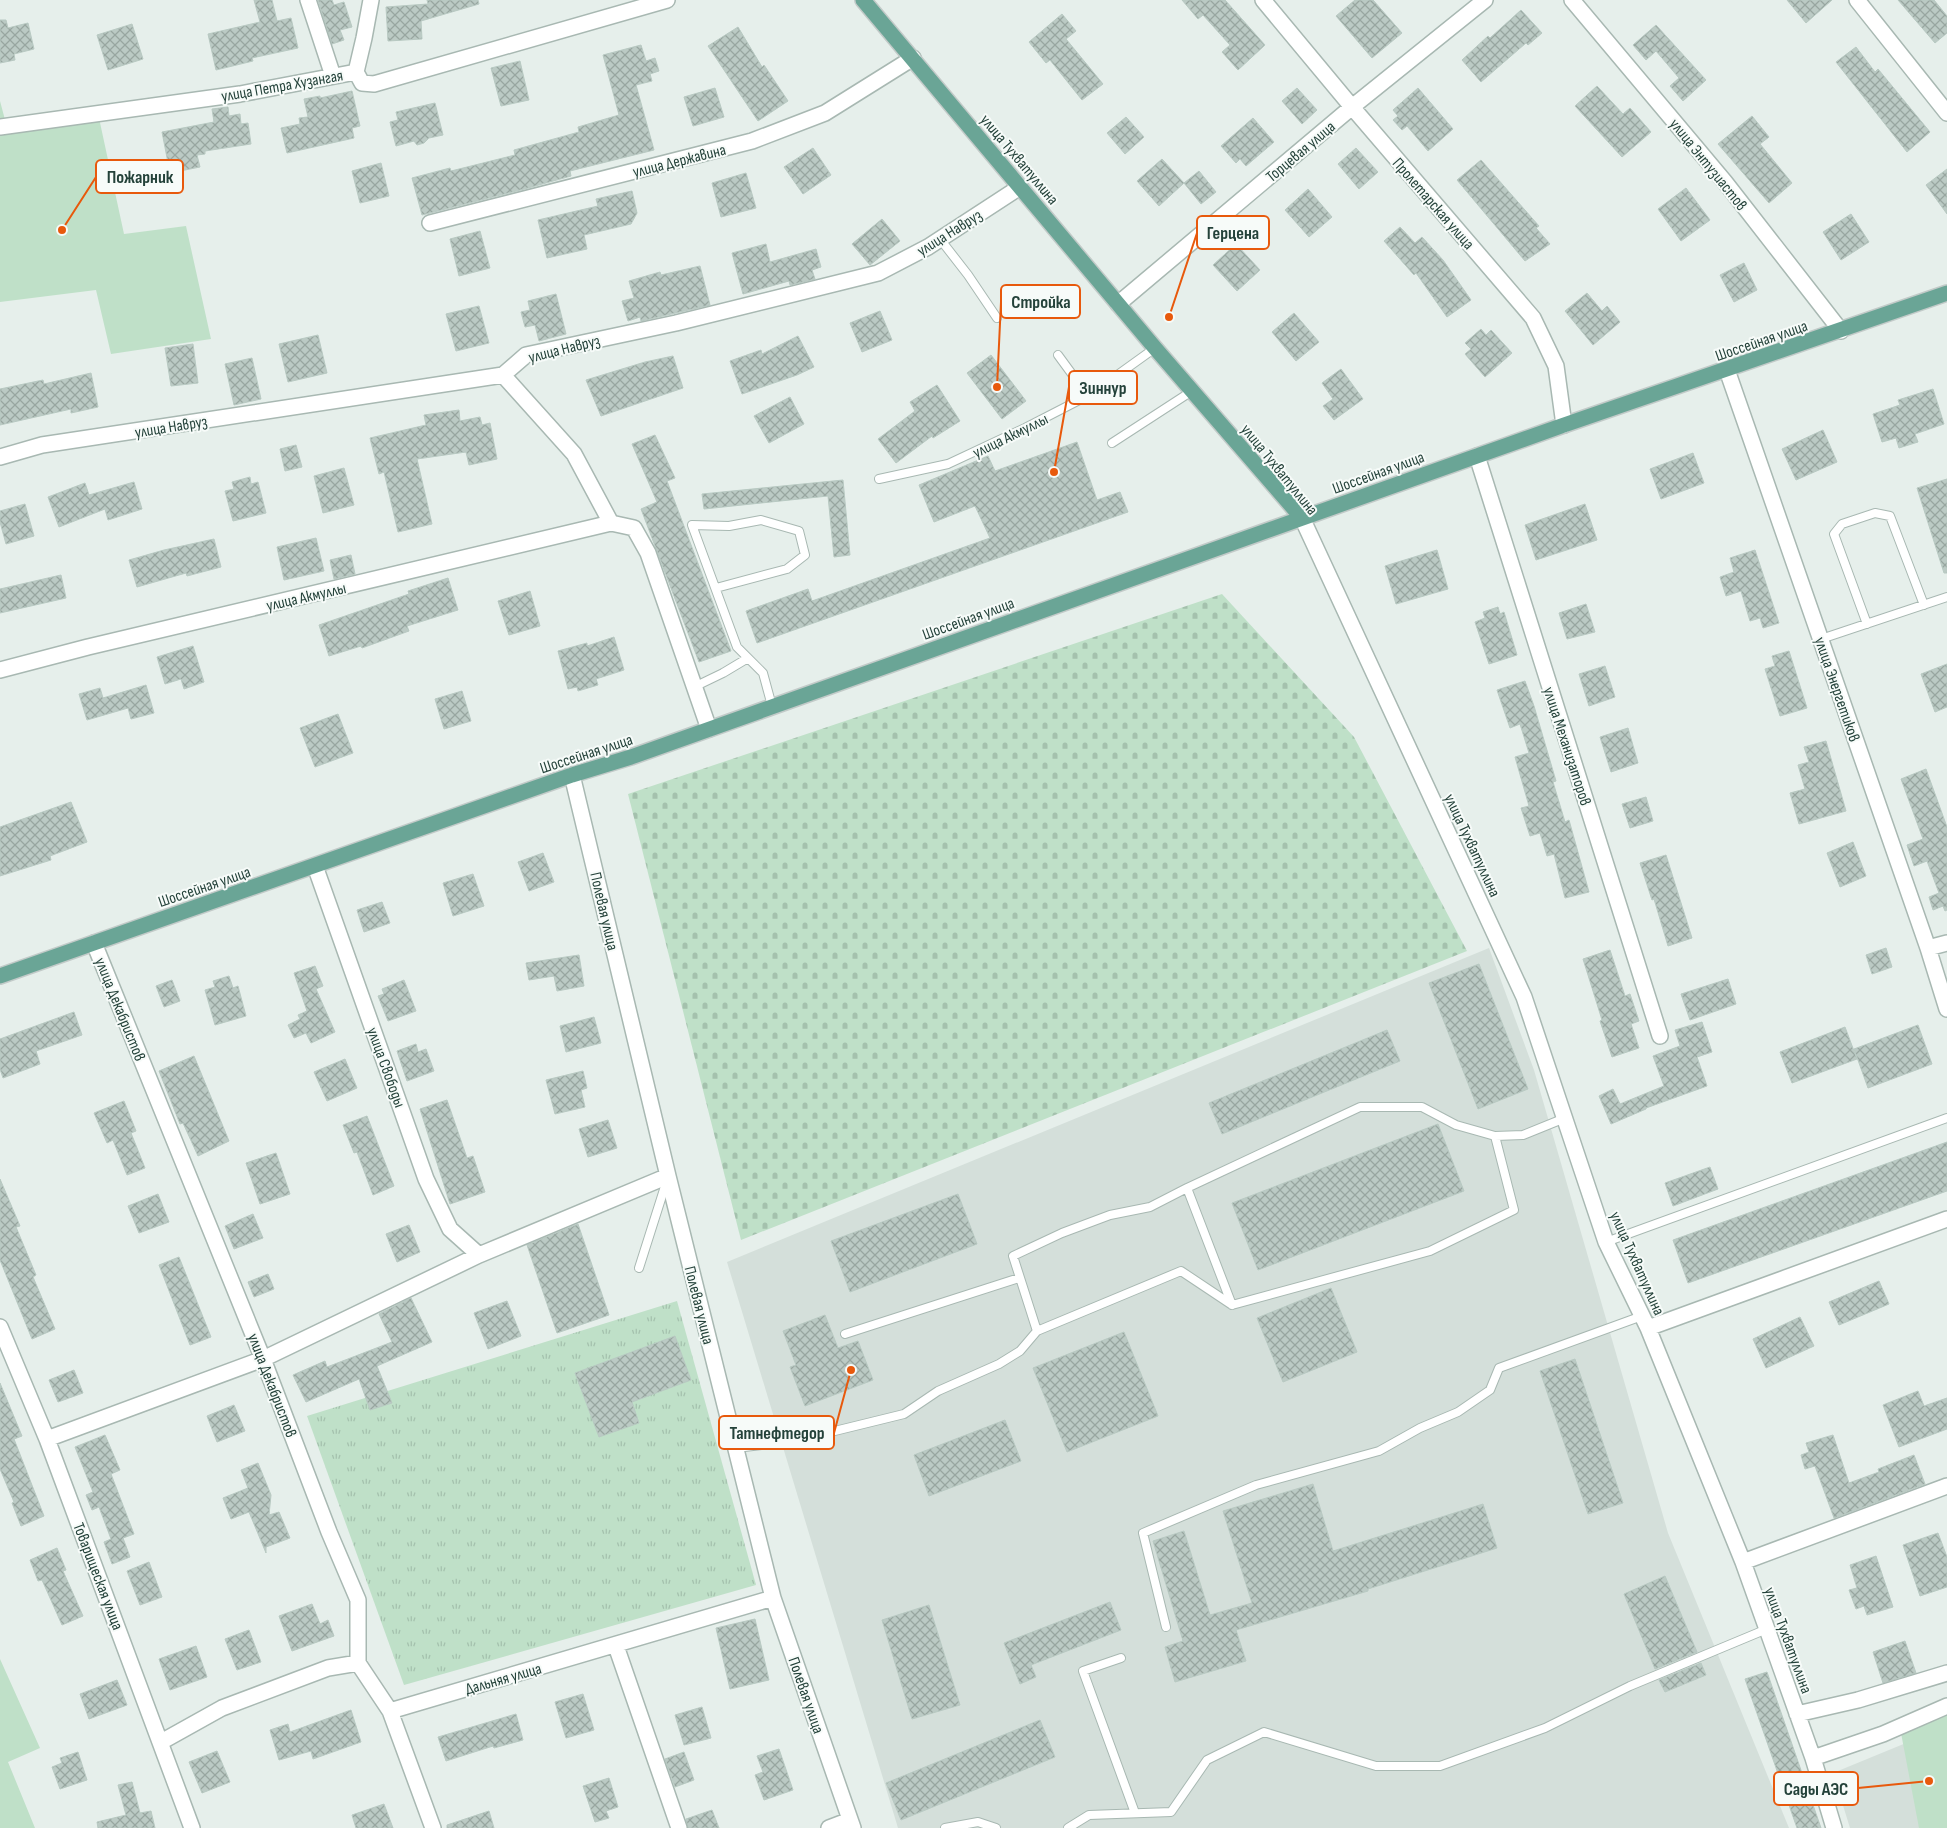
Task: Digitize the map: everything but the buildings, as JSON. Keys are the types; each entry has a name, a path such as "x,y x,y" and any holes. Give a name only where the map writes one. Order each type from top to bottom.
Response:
{"main road":[{"name":"улица Тухватуллина","path":"863,0 1155,348 1302,518"},
{"name":"Шоссейная улица","path":"0,976 572,775 631,757 1564,425 1947,293"}],"street":[{"path":"308,0 333,76"},
{"path":"356,72 371,0"},
{"name":"улица Петра Хузангая","path":"0,127 230,95 356,72 362,83 374,84 667,0"},
{"name":"Пролетарская улица","path":"1263,0 1532,318 1556,366 1564,425"},
{"name":"Торцевая улица","path":"1118,304 1352,107 1484,0"},
{"name":"улица Энтузиастов","path":"1572,0 1725,182 1841,331"},
{"path":"1857,0 1947,113"},
{"name":"улица Державина","path":"430,223 752,141 825,113 913,58"},
{"name":"улица Навруз","path":"0,457 42,445 504,375 526,355 676,323 878,273 940,239 1020,187"},
{"name":"улица Энергетиков","path":"1727,370 1928,948 1947,1009"},
{"path":"504,375 574,454 611,523 634,528 648,552 709,729"},
{"name":"улица Механизаторов","path":"1477,456 1660,1036"},
{"name":"улица Тухватуллина","path":"1302,518 1524,998 1606,1242 1645,1322 1743,1562 1798,1714 1834,1828"},
{"name":"улица Акмуллы","path":"0,670 88,647 611,523"},
{"name":"Полевая улица","path":"572,775 668,1176 773,1598 851,1824"},
{"name":"улица Свободы","path":"315,866 426,1179 450,1229 479,1255"},
{"name":"улица Декабристов","path":"94,943 263,1359 329,1532 358,1600 358,1663"},
{"path":"1928,948 1947,943"},
{"path":"47,1439 263,1359 479,1255 668,1176"},
{"path":"1645,1322 1947,1219"},
{"name":"Товарищеская улица","path":"0,1327 47,1439 192,1828"},
{"path":"1743,1562 1947,1486"},
{"name":"Дальняя улица","path":"390,1710 616,1646 773,1598"},
{"path":"616,1646 679,1828"},
{"path":"161,1742 222,1708 328,1668 358,1663 390,1710 433,1828"},
{"path":"1798,1714 1858,1700 1947,1673"},
{"path":"1813,1758 1883,1734 1947,1706"},
{"path":"829,1828 851,1824"}],"lane":[{"path":"940,239 968,275 996,318"},
{"name":"улица Акмуллы","path":"879,479 948,464 1025,428 1088,396 1155,348"},
{"path":"1058,355 1088,396"},
{"path":"1112,443 1192,391"},
{"path":"1866,624 1834,534 1842,524 1875,513 1890,516 1924,605"},
{"path":"716,588 788,569 805,555 799,531 761,520 729,526 692,525 737,647 762,673 772,706"},
{"path":"1821,640 1947,597"},
{"path":"694,687 748,658"},
{"path":"1037,1331 1013,1256 1062,1233 1110,1215 1150,1207 1360,1107 1422,1106 1456,1125 1495,1136 1523,1134 1565,1118"},
{"path":"1606,1242 1947,1118"},
{"path":"736,1448 794,1441 904,1414 938,1391 999,1364 1020,1351 1037,1331 1181,1271 1232,1304 1430,1251 1514,1210 1495,1136"},
{"path":"640,1268 668,1176"},
{"path":"1187,1188 1232,1304"},
{"path":"845,1334 1019,1278"},
{"path":"1166,1626 1143,1533 1256,1485 1379,1450 1420,1428 1458,1412 1490,1390 1499,1368 1645,1322"},
{"path":"1068,1828 1089,1815 1171,1812 1207,1760 1264,1732 1376,1766 1440,1766 1545,1728 1630,1686 1767,1629"},
{"path":"1121,1658 1083,1671 1135,1813"},
{"path":"945,1828 978,1822 996,1828"}],"shaded area":[{"path":"1489,948 1534,1070 1668,1533 1789,1828 898,1828 727,1262"},
{"path":"1906,1743 1920,1828 1850,1828 1833,1773"}],"green space":[{"path":"0,101 8,131 99,118 124,234 186,226 211,339 111,354 96,290 0,302"},
{"path":"1222,594 1354,737 1467,951 741,1240 628,794"},
{"path":"677,1301 756,1585 404,1685 307,1416"},
{"path":"0,1659 40,1748 8,1762 35,1828 0,1828"},
{"path":"1947,1711 1947,1828 1919,1828 1901,1733"}],"place":[{"name":"Пожарник","path":"62,230"},
{"name":"Герцена","path":"1169,317"},
{"name":"Стройка","path":"997,387"},
{"name":"Зиннур","path":"1054,472"},
{"name":"Татнефтедор","path":"851,1370"},
{"name":"Сады АЭС","path":"1929,1781"}]}
